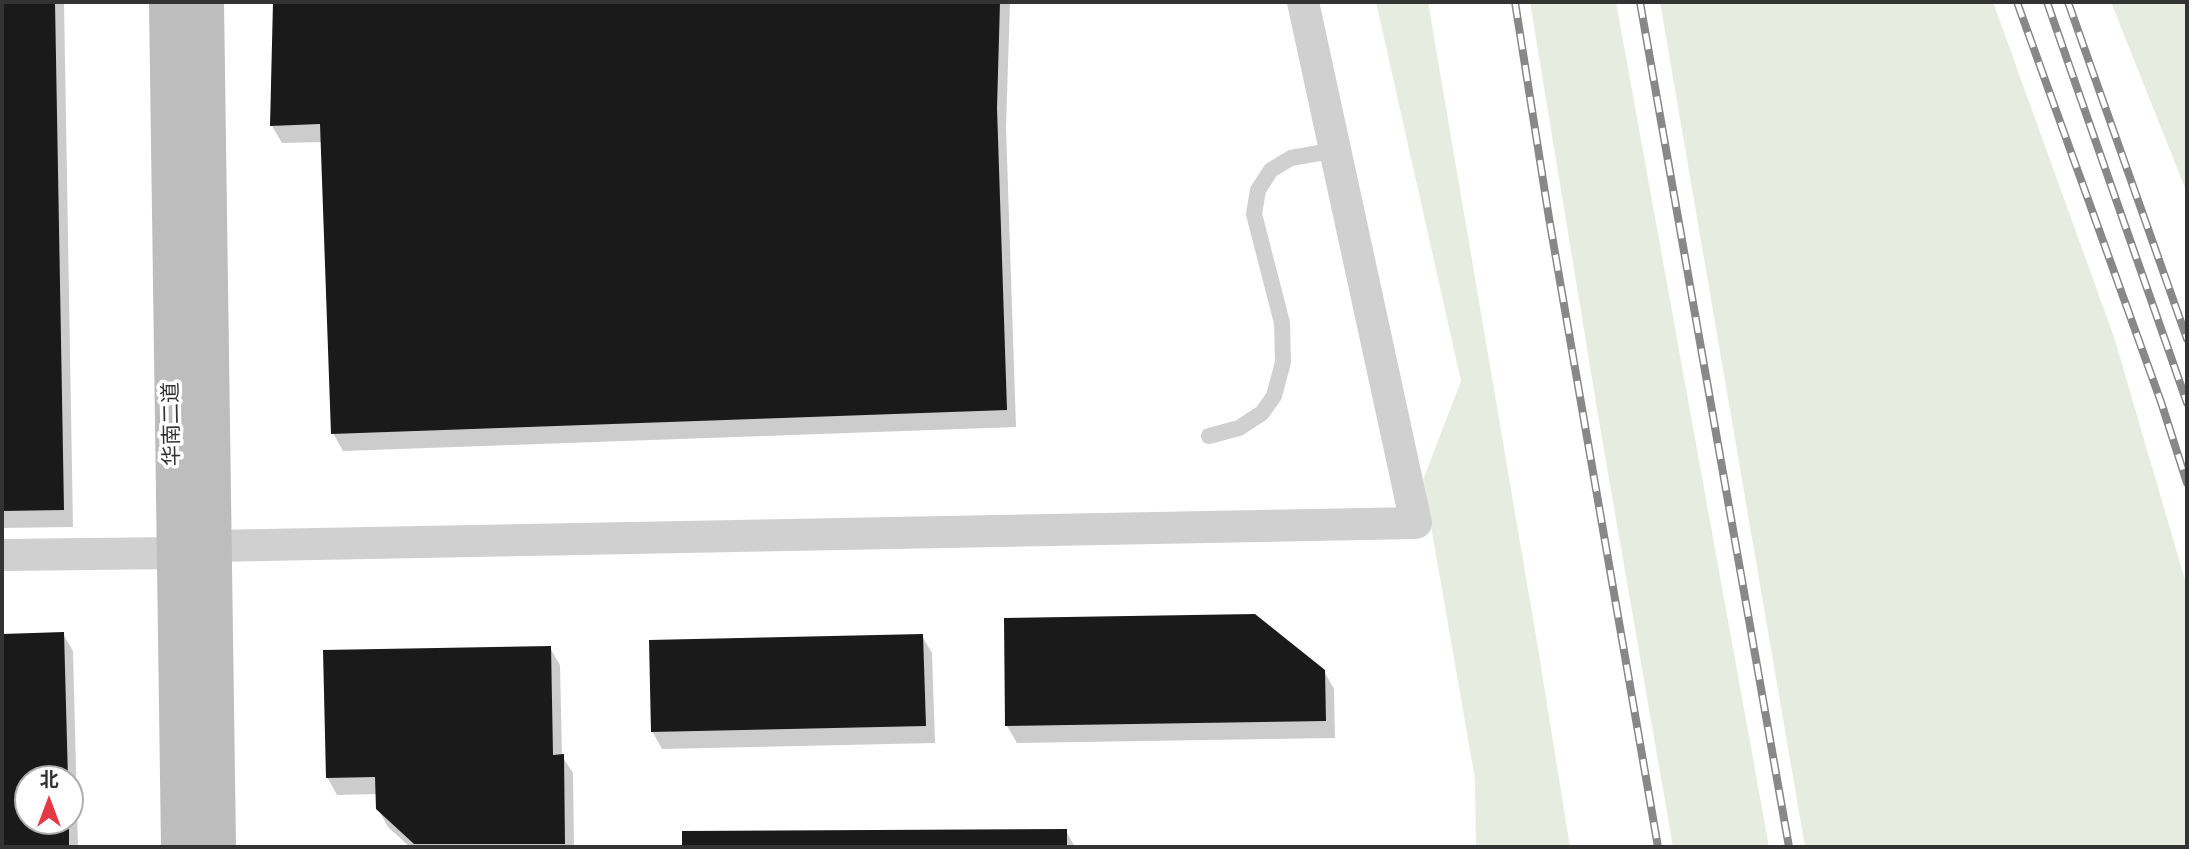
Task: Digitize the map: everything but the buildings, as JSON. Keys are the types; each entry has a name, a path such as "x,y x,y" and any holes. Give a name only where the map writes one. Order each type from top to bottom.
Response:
{"street":[{"name":"华南二道","path":"168,2 180,847"},
{"name":"华南二道","path":"205,2 217,847"},
{"path":"2,555 175,553 212,546 1416,523 1303,2"}],"lane":[{"path":"1209,436 1240,428 1262,412 1274,396 1283,362 1282,323 1254,214 1258,190 1272,170 1291,158 1336,150"}],"shaded area":[{"path":"1376,2 1428,2 1570,847 1476,847 1475,779 1423,480 1461,381"},
{"path":"1530,2 1616,2 1769,847 1673,847"},
{"path":"1660,2 1993,2 2115,340 2187,587 2187,847 1805,847"},
{"path":"2111,2 2187,2 2187,193"}],"railway":[{"path":"1515,2 1549,218 1658,847"},
{"path":"1640,2 1789,847"},
{"path":"2017,2 2161,402 2187,483"},
{"path":"2047,2 2187,403"},
{"path":"2068,2 2187,339"}]}
